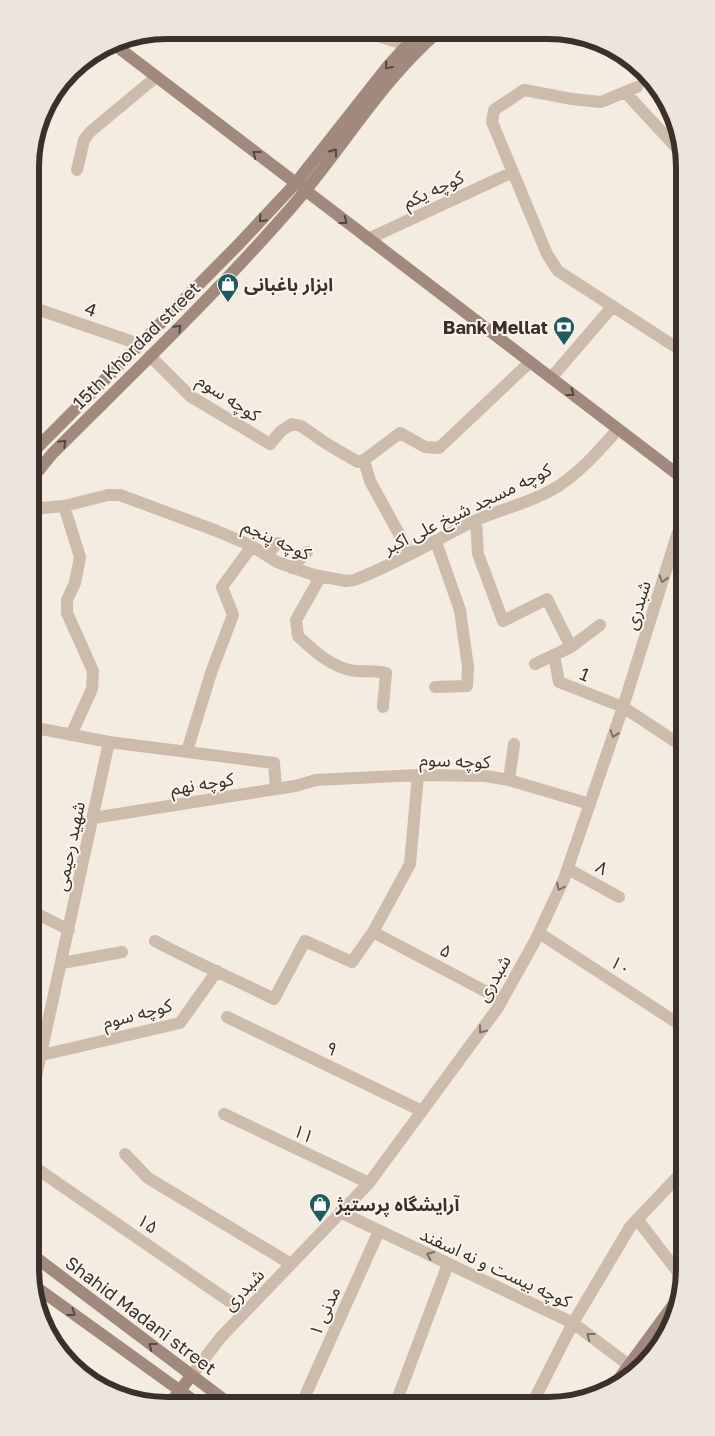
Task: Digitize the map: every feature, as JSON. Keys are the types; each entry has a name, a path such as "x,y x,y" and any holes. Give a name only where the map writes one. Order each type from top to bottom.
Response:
{"main road":[{"path":"300,187 371,86 414,39"},
{"path":"300,187 414,52 430,39"},
{"path":"118,48 676,473"},
{"name":"15th Khordad street","path":"39,446 238,244 300,187"},
{"name":"15th Khordad street","path":"39,470 52,454 250,256 300,187"},
{"path":"139,344 150,356"},
{"name":"Shahid Madani street","path":"39,1261 220,1397"},
{"name":"Shahid Madani street","path":"41,1290 188,1397"},
{"path":"632,1367 669,1312"},
{"path":"175,1397 191,1376"}],"street":[{"path":"388,39 407,45"},
{"path":"76,170 84,140 90,132 156,77"},
{"path":"637,87 601,102 572,99 524,90 494,110 492,122 548,254 558,271 676,347"},
{"path":"625,92 675,146"},
{"name":"کوچه یکم","path":"368,239 513,172"},
{"path":"550,378 613,306"},
{"name":"4","path":"39,310 139,344"},
{"name":"کوچه سوم","path":"150,356 190,396 270,444 281,431 292,424 301,426 358,462 364,460"},
{"path":"410,554 370,481 364,460 400,433 425,447 439,448 530,362"},
{"name":"کوچه مسجد شیخ علی اکبر","path":"314,575 346,582 354,580 476,521 550,490 600,450 618,429"},
{"name":"کوچه پنجم","path":"39,509 64,506 108,495 120,494 217,530 252,546 277,562 314,575 318,581 316,587 296,620 298,636 318,655 342,668 356,671 375,670 386,674 383,707"},
{"path":"64,506 80,557 76,579 67,600 67,613 94,671 92,689 71,735"},
{"path":"476,521 478,554 503,621 547,599 571,647"},
{"name":"شبدری","path":"191,1376 221,1337 369,1183 497,1009 539,933 568,869 623,707 676,538"},
{"path":"435,688 467,686 468,667 460,610 436,542"},
{"path":"266,555 278,543"},
{"path":"187,751 212,670 233,615 222,587 252,546"},
{"path":"292,568 308,552"},
{"path":"535,664 571,647 600,625"},
{"name":"1","path":"554,655 560,682 623,707"},
{"path":"623,707 676,742"},
{"path":"39,729 109,742 274,763 276,788"},
{"name":"شهید رحیمی","path":"39,1067 109,742"},
{"path":"509,780 514,744"},
{"path":"155,941 182,956 274,999 305,941 352,962 373,932 410,864 418,775"},
{"name":"کوچه سوم","path":"316,780 418,775 486,776 509,780 590,804"},
{"name":"کوچه نهم","path":"93,818 316,780"},
{"name":"۸","path":"568,869 619,897"},
{"path":"39,915 69,930"},
{"name":"۵","path":"373,932 502,1000"},
{"name":"۱۰","path":"539,933 676,1022"},
{"path":"62,964 122,952"},
{"name":"کوچه سوم","path":"42,1055 180,1023 217,971"},
{"name":"۹","path":"228,1016 422,1111"},
{"name":"۱۱","path":"224,1114 369,1183"},
{"path":"125,1154 148,1178 291,1264"},
{"name":"۱۵","path":"39,1170 245,1312"},
{"path":"535,1397 574,1323 630,1227 676,1178"},
{"name":"کوچه بیست و نه اسفند","path":"340,1212 574,1323 631,1368"},
{"path":"637,1219 676,1270"},
{"name":"مدنی ۱","path":"305,1397 379,1231"},
{"path":"398,1397 448,1264"}],"lane":[{"path":"637,87 644,81"}],"place":[{"name":"ابزار باغبانی","path":"228,303"},
{"name":"Bank Mellat","path":"564,346"},
{"name":"آرایشگاه پرستیژ","path":"320,1223"}]}
